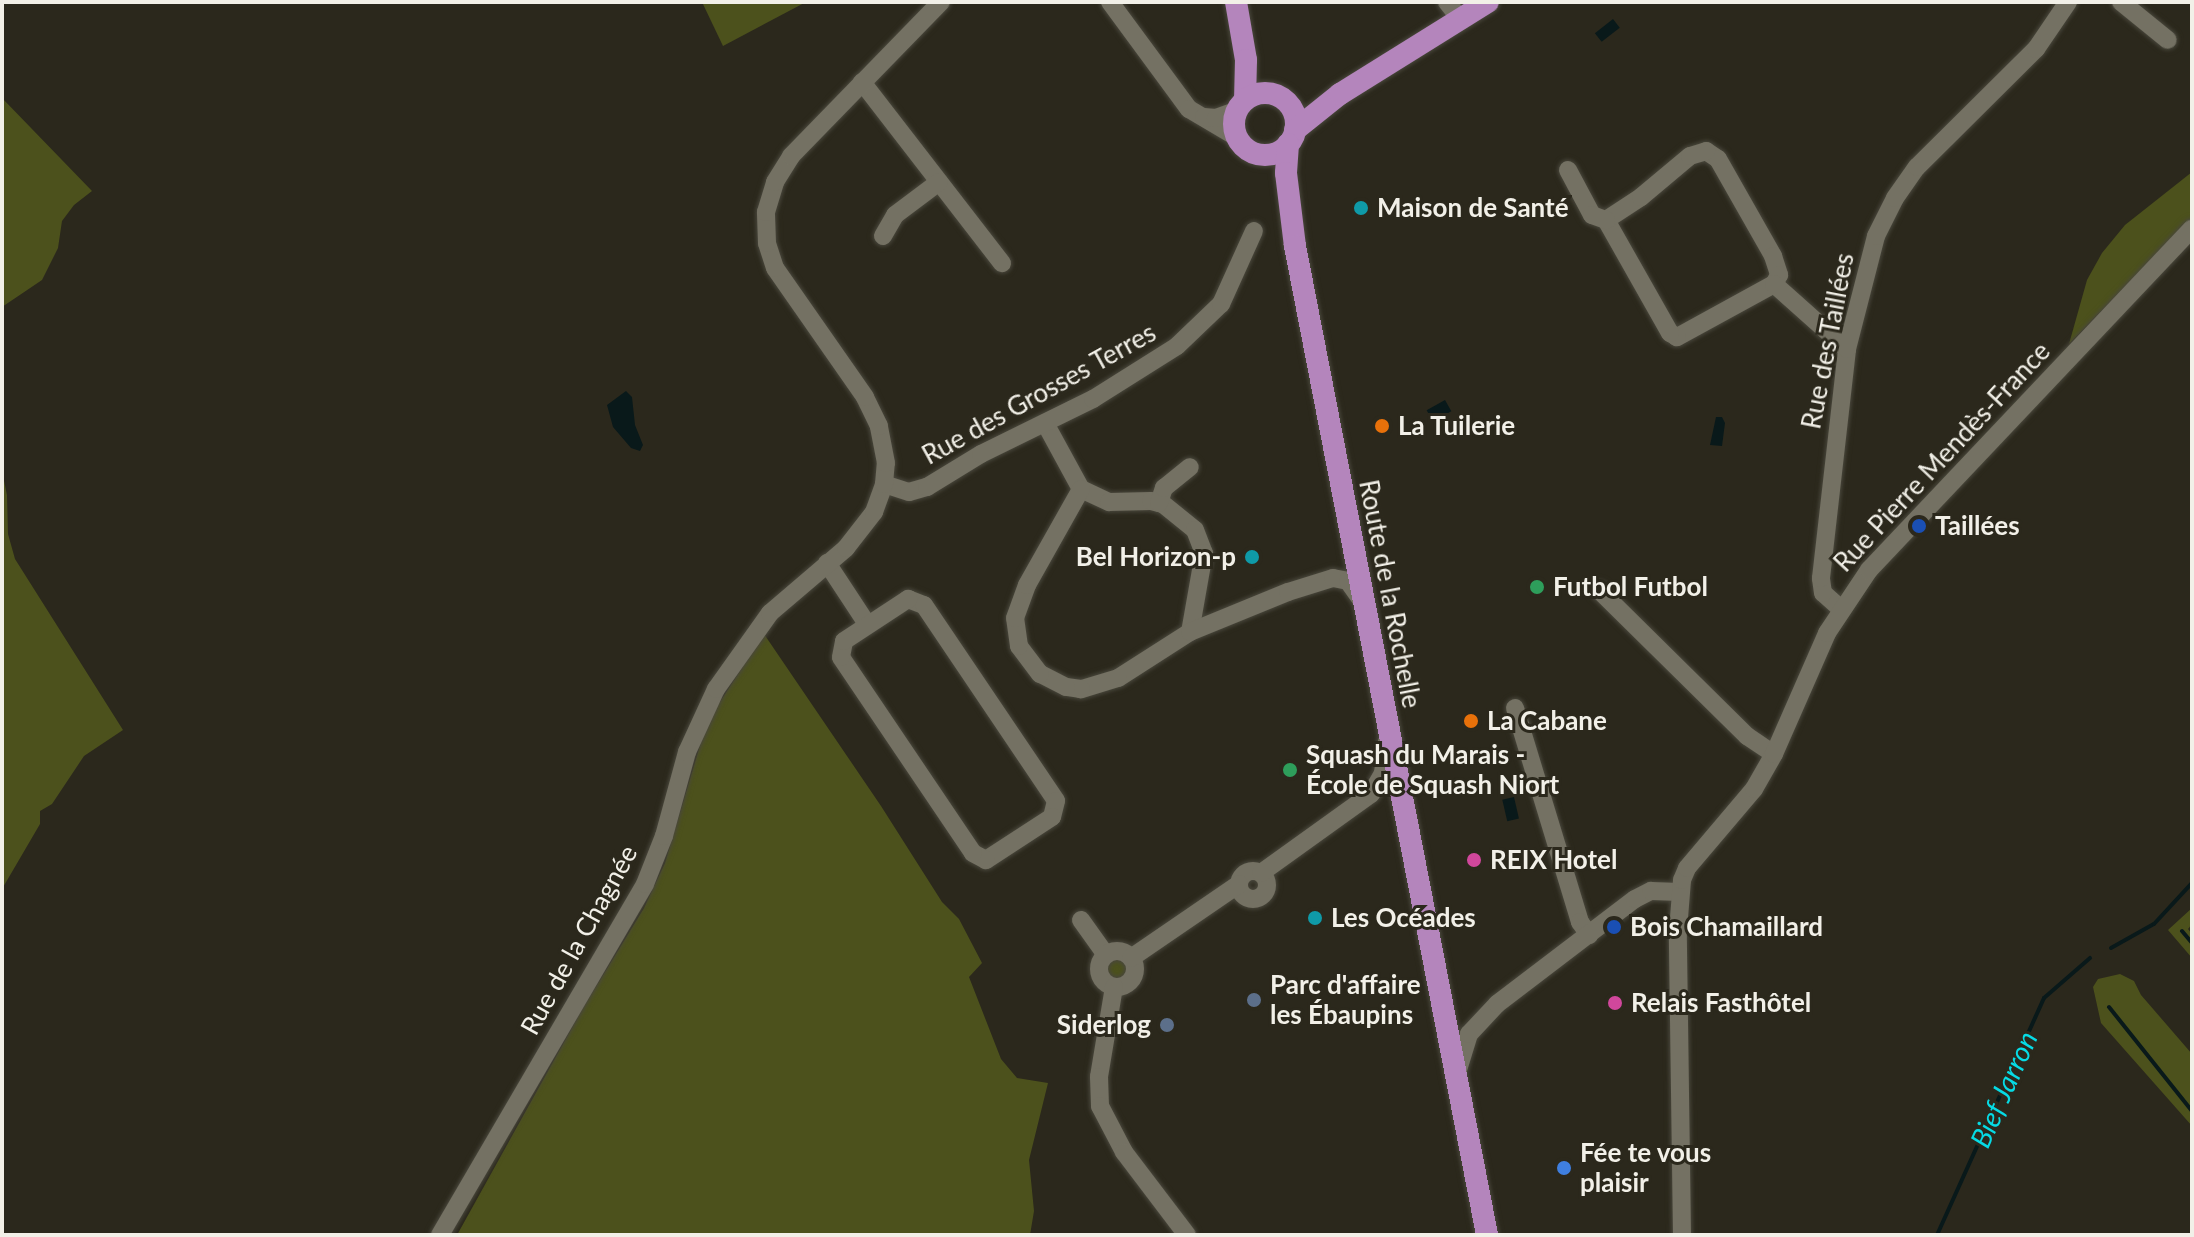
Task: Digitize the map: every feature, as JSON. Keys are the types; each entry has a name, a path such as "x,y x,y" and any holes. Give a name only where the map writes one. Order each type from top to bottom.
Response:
{"main road":[{"path":"1236,2 1260,76 1295,115 1292,137"},
{"path":"1340,94 1309,103 1253,95 1242,105 1235,119 1238,138 1255,153 1273,153 1340,94 1454,11 1488,2"},
{"path":"1242,24 1242,105"},
{"name":"Route de la Rochelle","path":"1292,137 1286,173 1295,246 1487,1235"},
{"name":"Route de la Rochelle","path":"1255,153 1272,179 1295,246"}],"street":[{"name":"Rue de la Chagnée","path":"440,1235 645,884 664,836 687,752 716,689 770,613 866,525 884,484 885,453 872,411 782,281 770,254 765,231 769,197 783,167 941,2"},
{"path":"1110,2 1197,116 1238,138"},
{"path":"2045,2 2063,10"},
{"path":"2121,2 2168,40"},
{"name":"Rue des Taillées","path":"1841,609 1823,593 1821,578 1847,349 1876,236 1895,198 1917,167 2036,49 2063,10"},
{"path":"862,82 1002,263"},
{"path":"1197,116 1216,118 1242,105"},
{"path":"1568,170 1592,215 1606,220 1673,335 1682,336 1774,284 1779,275 1773,256 1713,153 1706,151 1690,156 1641,197 1606,220"},
{"path":"883,236 895,215 939,182"},
{"name":"Rue Pierre Mendès-France","path":"1680,892 1682,880 1694,857 1739,808 1774,754 1841,609 1890,545 2192,229"},
{"name":"Rue des Grosses Terres","path":"884,484 919,491 1135,373 1204,324 1221,304 1254,231"},
{"path":"1774,284 1847,349"},
{"path":"1045,423 1081,489 1109,502 1159,503 1186,520 1201,541 1204,570 1192,609 1190,632"},
{"path":"1159,503 1164,488 1190,467"},
{"path":"1081,489 1019,603 1015,631 1029,662 1040,674 1066,687 1101,686 1190,632 1288,592 1333,578 1354,585 1365,606"},
{"path":"827,563 867,624"},
{"path":"1599,590 1747,736 1774,754"},
{"path":"908,599 924,605 1054,797 1057,807 1052,817 991,858 980,859 973,853 841,657 841,645 867,624 908,599"},
{"path":"1515,708 1575,908 1589,935"},
{"path":"1131,958 1239,884 1245,873 1261,873 1371,794 1383,773 1388,731"},
{"path":"1456,1076 1463,1043 1477,1022 1645,893 1680,892 1678,1094 1682,1235"},
{"path":"1081,920 1106,955"},
{"path":"1122,952 1131,958 1134,976 1126,985 1114,987 1100,977 1099,965 1106,955 1122,952"},
{"path":"1114,987 1099,1077 1100,1106 1124,1152 1187,1235"}],"green space":[{"path":"702,2 806,2 723,46"},
{"path":"2,98 92,191 74,205 62,221 58,248 42,280 2,307"},
{"path":"2192,172 2192,217 2069,344 2087,280 2102,253 2125,225"},
{"path":"2,471 7,495 8,534 15,559 123,730 84,756 52,804 40,811 40,824 2,889"},
{"path":"764,634 942,902 959,919 982,963 969,977 1001,1059 1017,1078 1048,1083 1029,1160 1034,1211 1030,1235 457,1235 583,1008 644,908 665,863 707,722"},
{"path":"2192,908 2192,924 2188,929 2192,934 2192,958 2168,930"},
{"path":"1117,958 1124,961 1127,968 1124,975 1117,978 1110,975 1107,968 1110,961"},
{"path":"2120,974 2134,981 2141,995 2192,1054 2192,1126 2101,1023 2093,987 2098,979"}],"shaded area":[{"path":"1613,19 1620,28 1602,42 1595,33"},
{"path":"626,391 632,397 635,425 643,445 640,451 631,448 613,427 607,405"},
{"path":"1445,400 1451,411 1433,422 1427,410"},
{"path":"1716,417 1722,417 1725,423 1722,446 1710,445"},
{"path":"1514,797 1519,818 1507,821 1502,800"}],"waterway":[{"name":"Bief Jarron","path":"2111,948 2154,924 2192,883"},
{"path":"2182,931 2192,943"},
{"name":"Bief Jarron","path":"1937,1235 2044,998 2090,958"},
{"path":"2109,1007 2192,1111"}],"place":[{"name":"Maison de Santé","path":"1361,208"},
{"name":"La Tuilerie","path":"1382,426"},
{"name":"Taillées","path":"1919,526"},
{"name":"Bel Horizon-p","path":"1252,557"},
{"name":"Futbol Futbol","path":"1537,587"},
{"name":"La Cabane","path":"1471,721"},
{"name":"Squash du Marais - École de Squash Niort","path":"1290,770"},
{"name":"REIX Hotel","path":"1474,860"},
{"name":"Les Océades","path":"1315,918"},
{"name":"Bois Chamaillard","path":"1614,927"},
{"name":"Parc d'affaire les Ébaupins","path":"1254,1000"},
{"name":"Relais Fasthôtel","path":"1615,1003"},
{"name":"Siderlog","path":"1167,1025"},
{"name":"Fée te vous plaisir","path":"1564,1168"}]}
